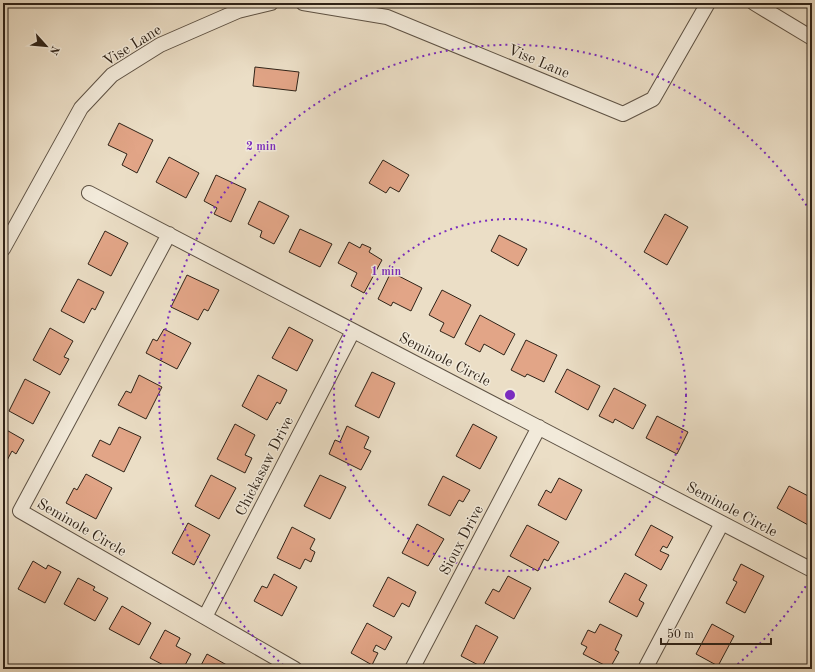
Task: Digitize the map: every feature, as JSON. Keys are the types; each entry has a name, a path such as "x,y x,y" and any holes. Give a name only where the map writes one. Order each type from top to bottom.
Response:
{"street":[{"name":"Vise Lane","path":"3,249 81,108 112,75 160,45 238,11 270,3"},
{"name":"Vise Lane","path":"303,3 387,17 623,114 653,99 708,3"},
{"path":"754,3 812,38"},
{"name":"Seminole Circle","path":"89,192 812,570"},
{"name":"Seminole Circle","path":"168,234 20,511 295,669"},
{"name":"Chickasaw Drive","path":"204,617 353,330"},
{"name":"Sioux Drive","path":"412,669 539,428"},
{"path":"645,669 722,523"}],"building":[{"path":"255,67 299,72 296,91 253,86"},
{"path":"119,123 153,140 137,173 122,165 127,154 108,145"},
{"path":"169,157 199,173 186,198 156,182"},
{"path":"383,160 409,175 399,192 390,187 386,193 369,183"},
{"path":"216,175 246,189 231,222 214,214 217,208 204,201"},
{"path":"259,201 289,216 274,244 260,237 262,231 248,224"},
{"path":"665,214 688,227 667,265 644,252"},
{"path":"300,229 332,244 320,267 289,252"},
{"path":"105,231 128,243 111,276 88,264"},
{"path":"499,235 527,249 518,266 491,251"},
{"path":"349,242 360,248 362,244 371,248 369,252 382,260 364,293 351,286 357,273 338,263"},
{"path":"391,272 422,288 411,311 393,302 391,306 378,299"},
{"path":"187,275 219,290 208,311 204,309 198,320 171,307"},
{"path":"78,279 104,292 95,310 92,308 84,323 61,311"},
{"path":"442,290 471,305 454,338 440,331 444,323 429,315"},
{"path":"480,315 515,334 504,355 484,344 480,352 465,344"},
{"path":"289,327 313,340 297,371 272,358"},
{"path":"50,328 73,341 64,357 69,359 60,375 33,360"},
{"path":"164,329 191,343 177,369 146,353 153,339 157,341"},
{"path":"526,340 557,355 544,382 527,374 525,377 511,370"},
{"path":"567,369 600,386 588,410 555,392"},
{"path":"372,372 395,383 379,418 355,406"},
{"path":"139,375 162,387 146,419 118,405 126,391 131,393"},
{"path":"258,375 287,390 280,404 277,402 267,420 242,406"},
{"path":"25,379 50,392 33,424 9,411"},
{"path":"614,388 646,405 633,429 615,419 613,423 599,416"},
{"path":"657,416 688,432 677,454 646,438"},
{"path":"235,424 255,435 245,455 252,458 245,473 217,459"},
{"path":"473,424 497,437 480,469 456,456"},
{"path":"347,426 369,437 364,448 371,451 361,470 329,454 335,440 340,442"},
{"path":"119,427 141,437 124,472 92,456 100,440 110,445"},
{"path":"3,428 24,440 16,454 12,451 4,466"},
{"path":"86,474 112,488 96,519 66,503 74,488 77,490"},
{"path":"211,475 236,488 219,519 195,506"},
{"path":"320,475 346,487 330,519 304,506"},
{"path":"443,476 470,490 463,502 459,500 450,516 428,505"},
{"path":"559,478 582,490 566,520 538,505 546,490 551,493"},
{"path":"789,486 812,498 812,522 810,526 777,508"},
{"path":"188,523 210,535 194,565 172,553"},
{"path":"417,524 444,539 428,566 402,553"},
{"path":"527,525 559,542 548,561 544,559 538,571 510,556"},
{"path":"651,525 673,537 667,548 663,546 660,551 669,555 661,570 635,555"},
{"path":"292,527 315,539 310,549 315,552 311,562 305,559 300,569 277,558"},
{"path":"33,561 46,569 48,565 61,572 45,603 18,589"},
{"path":"741,564 764,576 745,613 726,603 737,582 733,580"},
{"path":"625,573 647,585 639,600 644,603 637,617 609,602"},
{"path":"274,574 297,587 282,616 254,601 262,586 267,588"},
{"path":"508,576 531,588 514,619 485,603 493,589 499,592"},
{"path":"388,577 416,592 409,607 402,603 394,617 373,606"},
{"path":"78,578 95,587 93,590 108,598 95,621 64,604"},
{"path":"122,606 151,623 139,645 109,629"},
{"path":"367,623 392,637 385,650 376,645 373,651 378,653 372,665 351,653"},
{"path":"600,624 622,635 615,650 619,652 610,668 583,654 587,647 581,644 588,630 595,633"},
{"path":"712,624 734,636 718,666 696,654"},
{"path":"476,625 498,637 482,667 461,656"},
{"path":"165,630 180,638 176,646 191,654 183,669 171,669 150,658"},
{"path":"207,654 234,669 199,669"}]}
